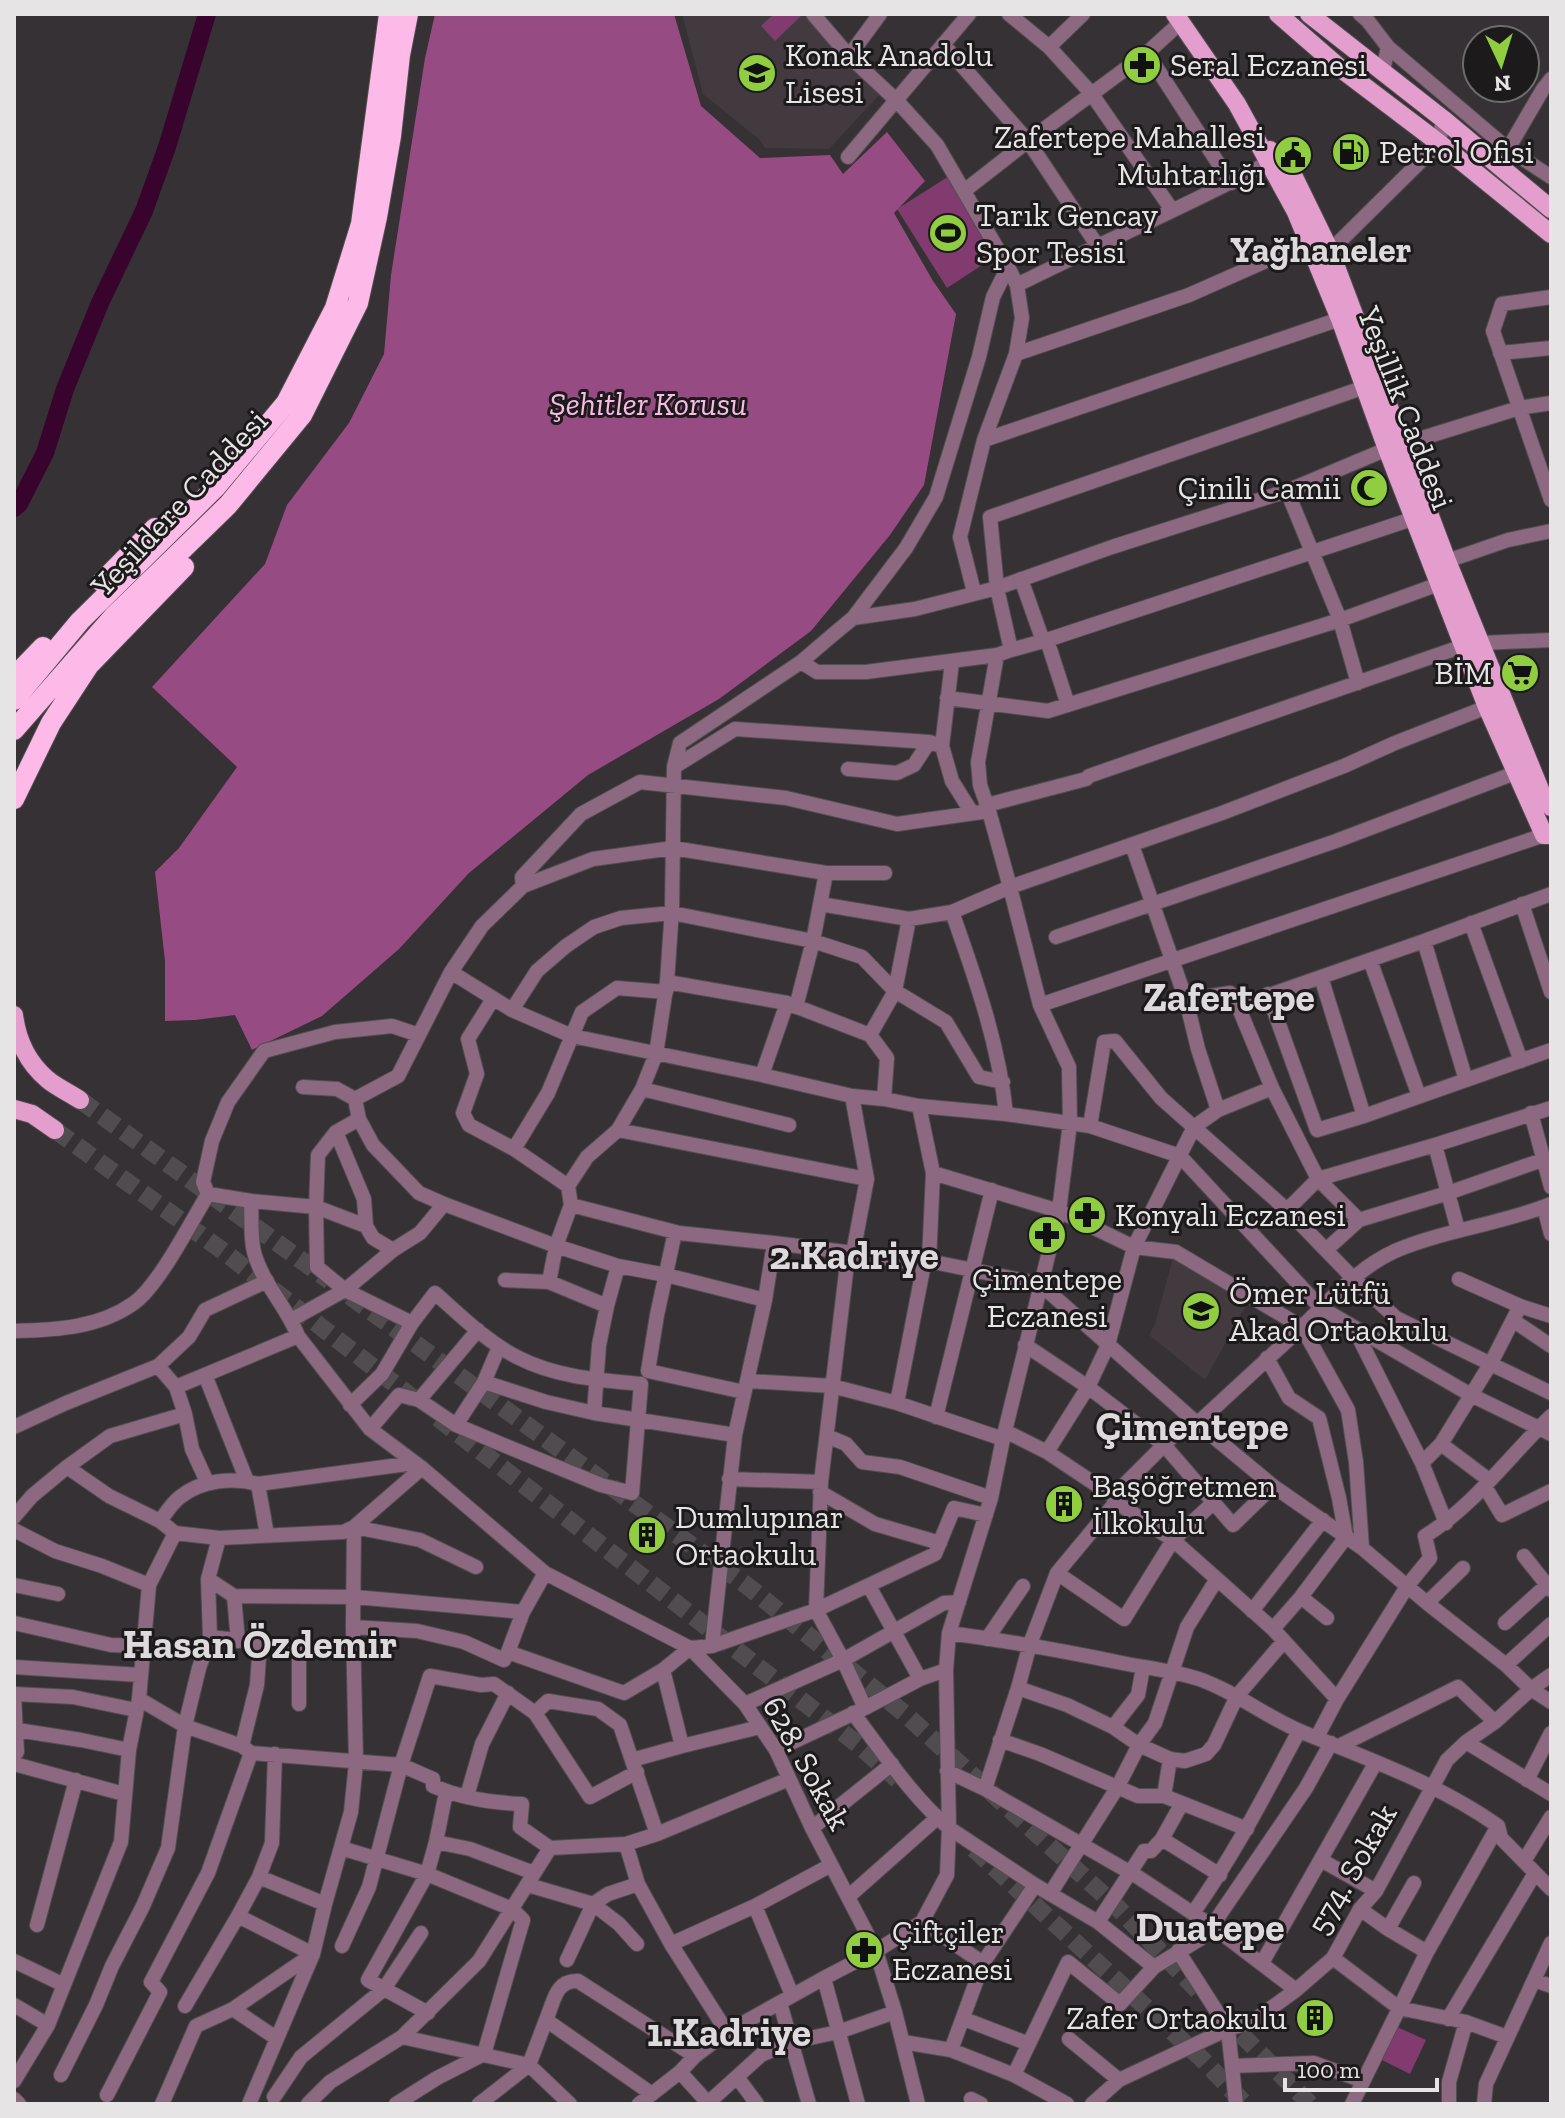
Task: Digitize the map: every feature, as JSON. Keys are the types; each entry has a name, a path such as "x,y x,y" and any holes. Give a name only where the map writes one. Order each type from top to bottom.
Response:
{"highway":[{"name":"Yeşildere Caddesi","path":"14,700 80,621 215,488 286,403 335,308 361,224 389,14"},
{"name":"Yeşildere Caddesi","path":"14,730 113,617 228,505 302,415 358,303 391,136 408,14"},
{"path":"14,799 51,723 89,665 220,529 302,415"},
{"path":"14,677 124,558 166,518 215,488"}],"main road":[{"path":"1278,14 1340,68 1551,234"},
{"path":"1309,14 1551,209"},
{"name":"Yeşillik Caddesi","path":"1179,17 1237,104 1296,212 1365,387 1447,561 1487,707 1515,773 1548,835"},
{"name":"Yeşillik Caddesi","path":"1179,17 1224,72 1264,143 1291,171 1330,251 1439,584 1472,644 1541,792 1551,807"},
{"path":"1309,242 1330,251"},
{"path":"14,1015 16,1033 27,1056 47,1079 80,1100"},
{"path":"14,1109 32,1114 55,1130"}],"street":[{"path":"813,14 849,56 897,101 937,145 1017,285 1022,318 1016,354 984,440 960,537 974,592"},
{"path":"849,56 880,14"},
{"path":"848,157 969,14"},
{"path":"1009,14 1049,47 1091,93 1172,210"},
{"path":"1360,14 1388,47 1508,149 1551,178"},
{"path":"1049,47 1073,17"},
{"path":"964,191 1147,53 1179,17"},
{"path":"943,44 1028,141 1097,245"},
{"path":"1383,71 1388,47"},
{"path":"1147,53 1231,183"},
{"path":"1508,149 1551,79"},
{"path":"1330,251 1439,143 1443,119"},
{"path":"1017,285 1270,162"},
{"path":"1521,184 1551,178"},
{"path":"1016,354 1189,295 1309,242"},
{"path":"549,1282 556,1246 571,1205 568,1186 587,1157 618,1130 642,1089 656,1054 672,913 673,786 680,743 801,662 853,618 906,548 936,497 979,357 993,297 1008,267"},
{"path":"1551,297 1502,304 1493,331 1551,500"},
{"path":"984,440 1340,319"},
{"path":"1500,353 1551,348"},
{"path":"639,2104 727,2032 876,1951 922,1922 947,1875 946,1670 949,1633 991,1498 1059,1211 1070,1123 1069,1067 1040,1005 980,785 978,762 989,704 1004,653 990,517 1365,387"},
{"path":"853,618 915,609 997,588 1112,547 1287,491 1395,447 1519,408 1551,403"},
{"path":"1287,491 1340,620 1358,683"},
{"path":"801,662 817,672 866,672 1004,653 1415,518"},
{"path":"1447,561 1508,540 1551,531"},
{"path":"1021,579 1068,705"},
{"path":"947,698 1048,711 1340,620 1439,584"},
{"path":"523,886 522,877 581,814 640,782 786,798 897,824 972,813 1086,779 1472,644 1551,640"},
{"path":"848,769 897,773 914,765 936,744 952,662"},
{"path":"820,904 909,919 952,912 1010,887 1344,766 1487,707"},
{"path":"674,767 735,729 936,744"},
{"path":"936,744 952,781 972,813"},
{"path":"1056,937 1336,841 1515,773"},
{"path":"1040,1005 1548,835"},
{"path":"1132,845 1186,1000 1218,1110"},
{"path":"355,1099 398,1076 451,972 482,926 523,886 593,859 673,848 826,873 885,873"},
{"path":"762,1075 813,941 826,873"},
{"path":"1238,1006 1551,894"},
{"path":"1522,904 1551,992"},
{"path":"952,912 977,984 1003,1082 1006,1114"},
{"path":"512,1010 537,971 594,927 621,918 672,913 813,941 862,957 895,991 946,1022 979,1077 1003,1082"},
{"path":"870,1035 895,991 909,919"},
{"path":"1471,923 1521,1061"},
{"path":"1424,941 1466,1080"},
{"path":"1370,960 1419,1096"},
{"path":"451,972 512,1010 572,1036 852,1096 1090,1126 1180,1156 1321,1308 1471,1395 1545,1431"},
{"path":"1321,977 1364,1116"},
{"path":"514,1149 548,1093 582,1012 617,988 666,987 791,1005 870,1035 887,1058 884,1099"},
{"path":"1186,1000 1230,993 1272,1088 1318,1179 1359,1220"},
{"path":"1268,994 1317,1130 1551,1050"},
{"path":"493,999 468,1039 477,1074 463,1113 469,1125 514,1149 568,1186"},
{"path":"208,1194 203,1182 212,1141 228,1102 264,1051 335,1032 392,1026 419,1035"},
{"path":"1090,1126 1104,1042 1115,1041 1161,1098 1287,1210 1396,1318 1551,1393"},
{"path":"303,1087 337,1089 355,1099 359,1119 373,1145 419,1193 556,1246 618,1266 765,1300"},
{"path":"1047,1452 1088,1387 1108,1345 1134,1247 1194,1127 1218,1110 1272,1088"},
{"path":"642,1089 789,1125"},
{"path":"852,1096 867,1179 853,1253 847,1264 832,1386 821,1487 816,1610 843,1660 859,1711 892,1764 937,1818 1035,1885 1098,1922 1154,1967"},
{"path":"897,1403 926,1262 933,1173 919,1106"},
{"path":"1287,1210 1318,1179 1551,1108"},
{"path":"1531,1113 1551,1187"},
{"path":"359,1119 336,1132 318,1155 317,1267 345,1290 412,1323"},
{"path":"618,1130 867,1179"},
{"path":"336,1132 364,1199 366,1226 373,1238 393,1250"},
{"path":"1435,1145 1458,1230"},
{"path":"1327,1249 1359,1220 1545,1159"},
{"path":"933,1173 1059,1211 1134,1247 1176,1252 1302,1327 1348,1410 1356,1462 1362,1548"},
{"path":"936,1417 992,1190"},
{"path":"208,1194 316,1207 366,1226"},
{"path":"14,1331 55,1330 105,1319 137,1301 161,1272 208,1194"},
{"name":"628. Sokak","path":"251,1201 254,1251 267,1281 298,1336 370,1429 418,1465 545,1573 690,1648 745,1704 776,1750 812,1828 876,1951 903,2042 914,2103"},
{"path":"291,1320 345,1290 393,1250 420,1233 444,1204"},
{"path":"571,1205 675,1232 926,1262 1040,1284 1273,1486 1362,1548 1506,1665 1531,1689 1551,1702"},
{"path":"985,1789 1030,1644 1057,1573 1114,1499 1164,1445 1267,1358 1353,1278 1393,1252 1458,1230 1548,1206 1551,1234"},
{"path":"370,1429 399,1395 419,1400 456,1425 601,1485 632,1493 637,1420 644,1377 675,1232"},
{"path":"712,1646 735,1435 765,1300 774,1243"},
{"path":"594,1413 595,1379 607,1306 618,1266"},
{"path":"1459,1279 1551,1316"},
{"path":"505,1280 549,1282 607,1306"},
{"path":"14,1427 158,1366 189,1337 205,1310 267,1281"},
{"path":"350,1405 382,1374 412,1323 435,1293 499,1347 520,1359 562,1373 595,1379 644,1377 746,1387 832,1386 897,1403 1004,1435 1047,1452 1173,1540 1273,1629 1337,1699"},
{"path":"1422,1463 1441,1444 1491,1363 1520,1306"},
{"path":"1514,1321 1551,1346"},
{"path":"1353,1327 1422,1463 1446,1523"},
{"path":"419,1400 478,1330"},
{"path":"176,1387 298,1336"},
{"path":"1025,1345 1088,1387 1164,1445 1233,1525 1273,1486"},
{"path":"456,1425 484,1382 499,1347"},
{"path":"1267,1358 1289,1398 1319,1418 1346,1537 1273,1629"},
{"path":"158,1366 176,1387 192,1449 207,1482"},
{"path":"205,1375 253,1482 267,1535"},
{"path":"484,1382 546,1402 594,1413 735,1435"},
{"path":"14,1517 32,1496 110,1436 185,1414"},
{"path":"1014,2075 1068,1962 1120,2004 1154,1967 1200,1939 1212,1926 1306,1788 1329,1742 1337,1699 1408,1585 1430,1558 1425,1536 1446,1523 1545,1431 1551,1416"},
{"path":"827,1436 846,1444 862,1462 900,1467 991,1498"},
{"path":"1441,1444 1487,1484 1502,1515 1551,1491"},
{"path":"160,1521 179,1497 207,1482 253,1482 418,1465"},
{"path":"67,1467 109,1496 160,1521 175,1533 219,1538 343,1532 354,1527 418,1465"},
{"path":"729,1479 821,1487 875,1524 940,1543"},
{"path":"1057,1573 1124,1619 1173,1540 1214,1502"},
{"path":"598,1709 663,1670 690,1648 712,1646 816,1610 935,1554 954,1508 986,1515"},
{"path":"1252,1611 1323,1520"},
{"path":"354,1527 420,1540 476,1567"},
{"path":"249,2104 313,1954 351,1812 356,1763 354,1527"},
{"path":"14,1530 55,1551 149,1585"},
{"path":"15,2078 48,2025 121,1842 149,1585 175,1533"},
{"path":"61,2075 168,1848 185,1726 210,1637 208,1579 219,1538"},
{"path":"1505,1623 1549,1588 1524,1556"},
{"path":"1427,1603 1463,1568"},
{"path":"494,1684 523,1612 545,1573"},
{"path":"208,1579 234,1596 355,1597 523,1612"},
{"path":"1050,1894 1155,1723 1187,1627 1217,1579"},
{"path":"14,1585 58,1594"},
{"path":"869,1586 920,1679"},
{"path":"987,1639 1023,1586"},
{"path":"234,1596 238,1641"},
{"path":"1301,1597 1327,1618"},
{"path":"745,1704 843,1660 944,1603 959,1602"},
{"path":"14,1623 111,1645 144,1646"},
{"path":"1506,1665 1551,1624"},
{"path":"353,1627 417,1631 464,1642 624,1693"},
{"path":"949,1633 1030,1644 1171,1671 1202,1680 1299,1731 1376,1762 1470,1806 1498,1826 1501,1838 1551,1889"},
{"path":"210,1637 354,1653"},
{"path":"1018,1688 1067,1705 1170,1759 1185,1761 1206,1754 1214,1745 1237,1696 1284,1641"},
{"path":"107,2095 160,1992 151,1982 208,1873 246,1750 257,1685 260,1643"},
{"path":"299,1648 299,1704"},
{"path":"14,1667 140,1675"},
{"path":"1113,1727 1138,1695 1143,1667"},
{"path":"663,1670 682,1746"},
{"path":"776,1750 920,1679 946,1670"},
{"name":"574. Sokak","path":"1096,2102 1119,2080 1228,2029 1252,2022 1333,1958 1360,1909 1376,1891 1447,1760 1551,1675"},
{"path":"342,1946 369,1887 401,1765 430,1676 481,1685 494,1684 535,1713 590,1797 634,1766 682,1746 760,1727"},
{"path":"1329,1742 1458,1687 1495,1722"},
{"path":"467,1796 482,1744 508,1693"},
{"path":"124,1794 16,1762 14,1695 138,1704 246,1750 401,1765 433,1779 433,1786 446,1792 494,1803 522,1804 520,1827 550,1848 626,1844 789,1779"},
{"path":"535,1713 548,1701 598,1709 620,1725 657,1834"},
{"path":"17,1730 129,1750"},
{"path":"1193,1913 1247,1829 1299,1731"},
{"path":"1527,1780 1551,1733"},
{"path":"1000,1740 1138,1796 1164,1796 1247,1829"},
{"path":"1466,1742 1551,1794"},
{"path":"185,2006 259,1877 272,1843 275,1754"},
{"path":"1164,1796 1170,1759"},
{"path":"1262,1963 1376,1762"},
{"path":"812,1828 892,1764"},
{"path":"947,1771 985,1789 1129,1871 1212,1926 1296,1990"},
{"path":"37,1925 76,1780"},
{"path":"428,2013 368,1980 427,1874 446,1792"},
{"path":"1098,1922 1144,1851 1151,1851 1162,1839 1182,1803"},
{"path":"1524,1861 1551,1817"},
{"path":"848,1897 937,1818"},
{"path":"1352,2104 1427,1952 1498,1826"},
{"path":"1162,1839 1220,1875"},
{"path":"436,1842 470,1849 531,1879 593,1904 619,1924 637,1944"},
{"path":"626,1844 638,1884 671,1944 727,2032"},
{"path":"341,1848 427,1874 512,1909 523,1920 484,2054 396,2104"},
{"path":"308,2104 330,2082 402,2037 479,1961 550,1848"},
{"path":"1321,1860 1376,1891"},
{"path":"671,1944 755,1906 831,1865"},
{"path":"1448,2019 1535,1873"},
{"path":"259,1877 325,1904"},
{"path":"1388,1929 1414,1883"},
{"path":"567,1960 593,1904 608,1894 638,1884"},
{"path":"951,2050 983,1963 1035,1885"},
{"path":"755,1906 786,1999 791,2042 809,2104"},
{"path":"1360,1909 1427,1952"},
{"path":"238,1916 313,1954"},
{"path":"922,1922 983,1963"},
{"path":"256,2085 278,2100 301,2057 384,1989 421,1933"},
{"path":"1484,2104 1486,2084 1551,1943"},
{"path":"1178,1951 1228,2029 1236,2104"},
{"path":"162,2104 196,2026 233,2009 313,1954"},
{"path":"1333,1958 1399,2008 1466,2022 1507,2037"},
{"path":"14,1961 64,1985"},
{"path":"824,1978 858,2104"},
{"path":"479,2104 529,2065 561,1985 568,1980 578,1981 695,2056"},
{"path":"1534,1980 1551,1986"},
{"path":"14,2005 48,2025"},
{"path":"233,2009 276,2038"},
{"path":"680,2072 708,2104 757,2058 791,2042 838,2032 895,2012"},
{"path":"964,2019 1029,2044"},
{"path":"546,2020 652,2094"},
{"path":"1449,2104 1449,2082 1466,2022"},
{"path":"402,2037 529,2065 570,2104"},
{"path":"1069,2039 1119,2080"},
{"path":"903,2042 951,2050 1014,2075 1067,2104"},
{"path":"1232,2066 1314,2063 1363,2081"},
{"path":"737,2077 757,2104"},
{"path":"14,2099 19,2104"}],"shaded area":[{"name":"Konak Anadolu Lisesi","path":"682,14 803,14 879,95 829,149 765,148 760,140 703,94"},
{"path":"774,14 803,14 775,41 761,26"},
{"name":"Tarık Gencay Spor Tesisi","path":"954,173 996,256 947,288 897,209"},
{"name":"Ömer Lütfü Akad Ortaokulu","path":"1173,1258 1250,1298 1205,1380 1149,1335 1155,1324"},
{"path":"1395,2026 1426,2040 1410,2074 1380,2059"}],"green space":[{"name":"Şehitler Korusu","path":"435,14 674,14 701,106 760,158 830,155 843,174 887,132 925,181 894,213 956,314 924,485 890,535 811,631 719,699 588,775 469,873 399,949 322,1016 252,1050 235,1015 165,1021 165,961 155,872 179,848 237,767 152,687 265,564 287,505 349,423 384,354 391,275 425,58"}],"waterway":[{"path":"14,508 45,453 65,389 100,303 144,211 167,147 207,14"}],"tunnel":[{"path":"80,1100 330,1281"},
{"path":"55,1130 223,1251 418,1402"},
{"path":"350,1296 750,1588 905,1714 1117,1907 1204,1997"},
{"path":"438,1418 860,1746 899,1781"},
{"path":"974,1849 1202,2059 1245,2104"},
{"path":"1222,2015 1310,2104"}],"place":[{"name":"Seral Eczanesi","path":"1142,65"},
{"name":"Konak Anadolu Lisesi","path":"757,73"},
{"name":"Petrol Ofisi","path":"1351,152"},
{"name":"Zafertepe Mahallesi Muhtarlığı","path":"1293,155"},
{"name":"Tarık Gencay Spor Tesisi","path":"948,233"},
{"name":"Çinili Camii","path":"1369,488"},
{"name":"BİM","path":"1520,673"},
{"name":"Konyalı Eczanesi","path":"1087,1215"},
{"name":"Çimentepe Eczanesi","path":"1047,1235"},
{"name":"Ömer Lütfü Akad Ortaokulu","path":"1201,1311"},
{"name":"Başöğretmen İlkokulu","path":"1064,1504"},
{"name":"Dumlupınar Ortaokulu","path":"647,1535"},
{"name":"Çiftçiler Eczanesi","path":"864,1950"},
{"name":"Zafer Ortaokulu","path":"1315,2018"}],"district":[{"name":"Yağhaneler","path":"1321,249"},
{"name":"Zafertepe","path":"1229,997"},
{"name":"2.Kadriye","path":"854,1255"},
{"name":"Çimentepe","path":"1192,1426"},
{"name":"Hasan Özdemir","path":"260,1644"},
{"name":"Duatepe","path":"1210,1927"},
{"name":"1.Kadriye","path":"729,2032"}]}
